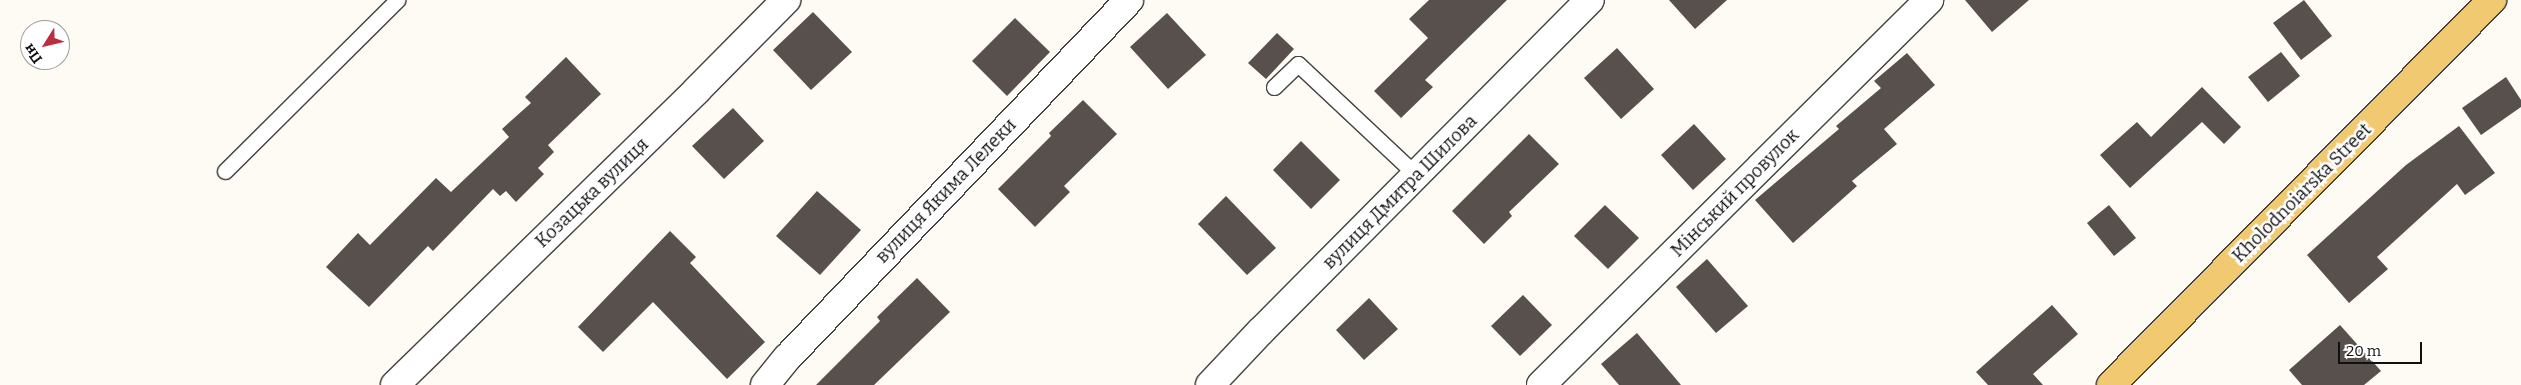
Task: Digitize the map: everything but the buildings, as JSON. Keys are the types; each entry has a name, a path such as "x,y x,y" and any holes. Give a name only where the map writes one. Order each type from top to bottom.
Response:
{"main road":[{"name":"Kholodnoiarska Street","path":"2111,385 2492,0"}],"street":[{"name":"Козацька вулиця","path":"395,385 697,90 786,0"},
{"name":"вулиця Якима Лелеки","path":"765,385 787,358 1129,0"},
{"name":"вулиця Дмитра Шилова","path":"1210,385 1260,332 1590,0"},
{"name":"Мінський провулок","path":"1541,385 1929,0"}],"lane":[{"path":"225,171 397,0"},
{"path":"1274,87 1298,64 1416,175"}]}
